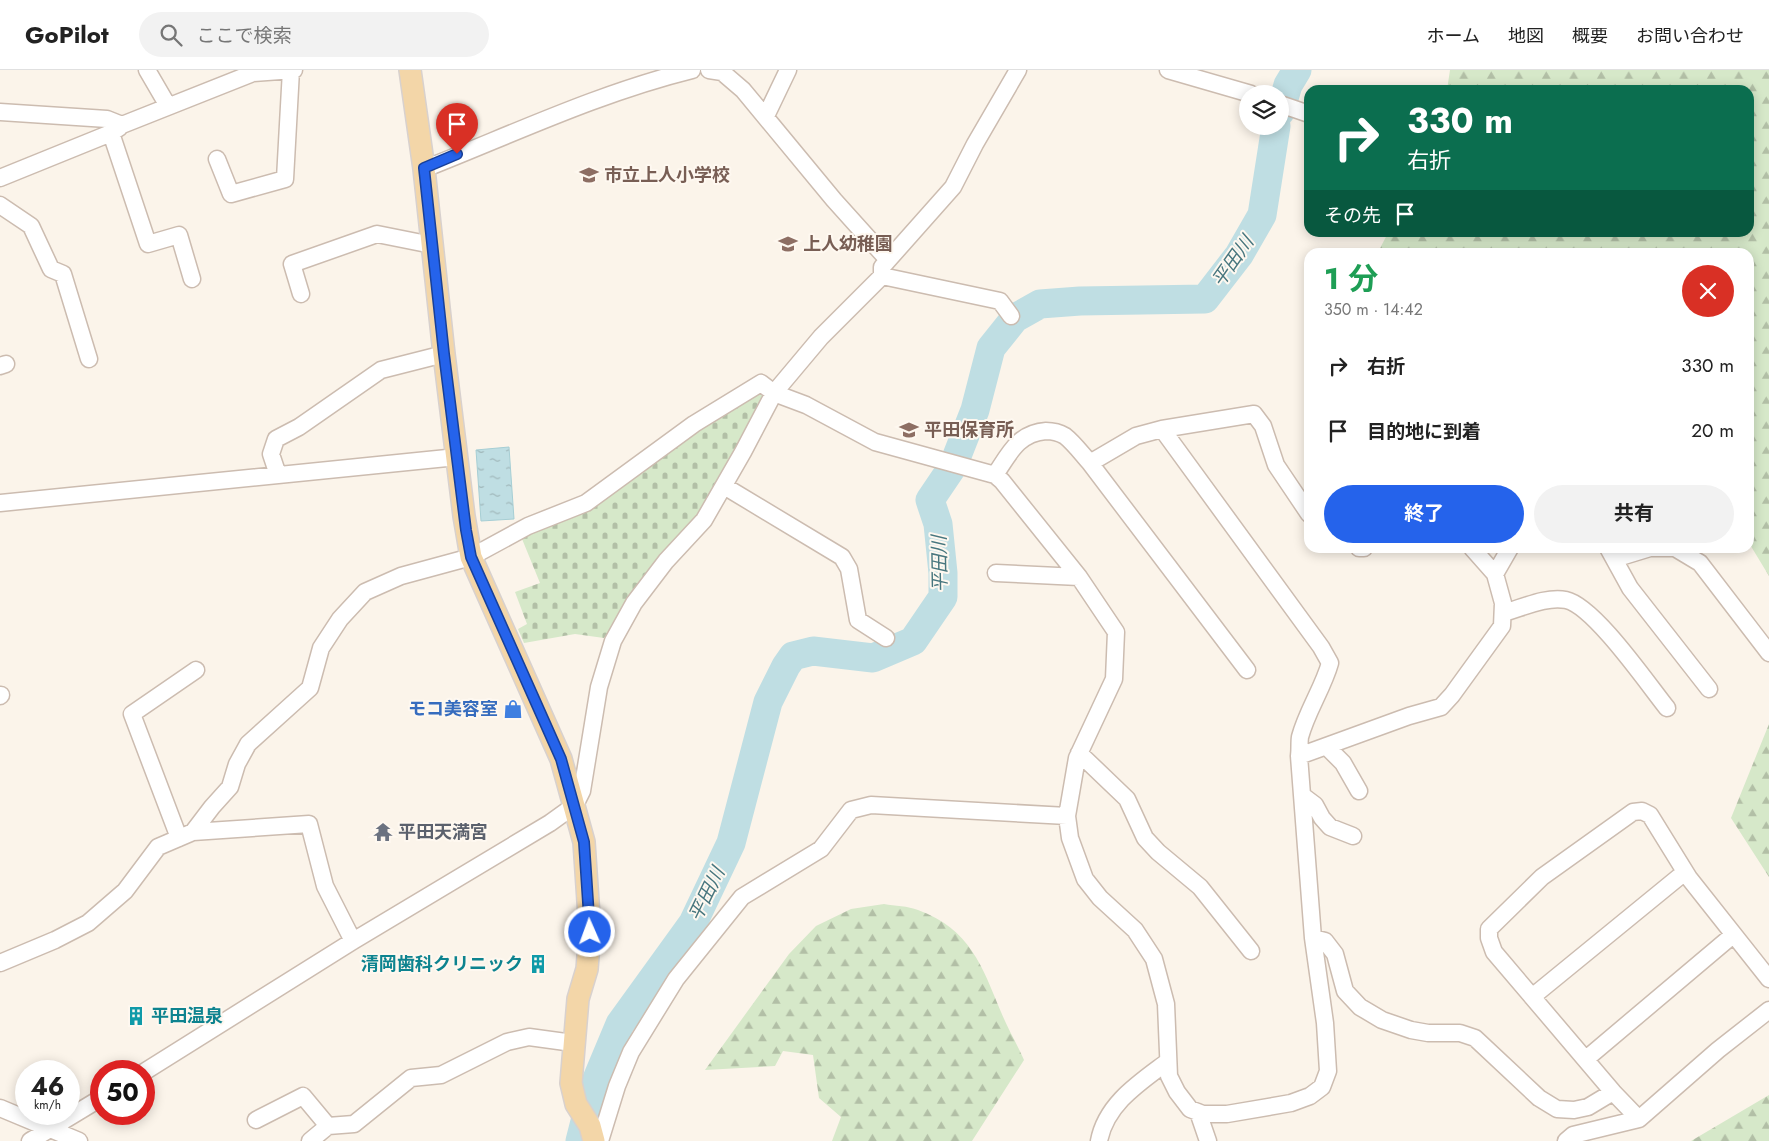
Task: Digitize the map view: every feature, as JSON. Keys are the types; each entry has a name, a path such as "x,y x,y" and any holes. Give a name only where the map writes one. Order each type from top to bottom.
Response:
{"main road":[{"path":"410,70 424,168 444,354 471,557 561,759 584,842 590,932 587,969 578,999 571,1083 576,1104 595,1136"}],"street":[{"path":"147,70 168,106"},
{"path":"217,159 231,194 285,180 290,70"},
{"path":"0,178 252,72 294,70"},
{"path":"424,168 590,101 653,80 692,70"},
{"path":"709,70 722,72 743,90 834,200 885,268 1000,301 1011,316"},
{"path":"766,116 788,70"},
{"path":"155,1065 353,941 550,823 575,806 582,791 600,687 613,641 634,603 666,561 704,520 774,393 821,337 885,268 953,187 975,144 1018,70"},
{"path":"1168,70 1239,91"},
{"path":"1289,107 1304,112"},
{"path":"0,112 107,119 117,129 148,244 179,235 192,279"},
{"path":"0,205 30,226 51,269 63,274 89,359"},
{"path":"301,294 292,264 377,234 432,245"},
{"path":"278,475 271,454 276,439 298,427 381,370 444,354"},
{"path":"186,835 230,787 237,764 248,744 310,688 321,648 340,619 365,592 401,576 471,557 528,526 586,503 694,424 761,383 774,393 806,405 875,442 995,475 1002,481 1079,577 1116,632 1117,647 1114,679 1077,758 1067,816 1070,838 1085,879 1100,898 1135,930 1154,959 1166,1004 1169,1076 1177,1092 1190,1110 1203,1114 1227,1114 1291,1103 1310,1096 1322,1087 1328,1071 1325,1023 1313,938 1299,756 1300,738 1310,708 1327,674 1330,663 1321,647 1162,429"},
{"path":"1090,462 1136,436 1162,429 1254,414 1263,426 1276,465 1304,507"},
{"path":"995,475 1014,446 1026,436 1036,432 1053,431 1065,436 1090,462 1247,670"},
{"path":"0,503 457,457"},
{"path":"724,486 842,558 849,569 858,620 886,638"},
{"path":"1299,756 1409,716 1441,707 1452,695 1502,626 1503,603 1494,574 1476,553"},
{"path":"1494,574 1507,553"},
{"path":"1611,553 1630,588 1709,689"},
{"path":"1684,553 1700,563 1769,653"},
{"path":"996,573 1079,577"},
{"path":"1503,613 1551,599 1567,600 1581,607 1601,625 1667,708"},
{"path":"186,835 132,714 196,670"},
{"path":"1327,747 1343,763 1359,791"},
{"path":"1080,753 1127,799 1146,838 1158,852 1200,887 1251,951"},
{"path":"1303,796 1315,805 1322,818 1330,826 1352,836"},
{"path":"595,1136 631,1052 676,979 742,897 821,849 851,810 871,805 1067,816"},
{"path":"1639,1119 1613,1092 1494,952 1489,938 1489,929 1542,877 1634,812 1642,811 1650,814 1685,872 1769,979"},
{"path":"0,963 88,923 125,891 158,847 186,835 310,824 325,886 353,941"},
{"path":"1532,997 1685,872"},
{"path":"1586,1060 1734,935"},
{"path":"1313,938 1325,941 1335,954 1344,991 1360,1007 1382,1020 1410,1030 1428,1033 1460,1033 1474,1038 1538,1098 1557,1109 1574,1110 1588,1107 1613,1092"},
{"path":"1566,1141 1573,1135 1639,1119 1718,1050 1769,1010"},
{"path":"310,1141 328,1126 354,1124 411,1078 442,1075 507,1042 529,1037 573,1043"},
{"path":"1099,1141 1101,1129 1111,1111 1134,1087 1167,1062"},
{"path":"256,1120 303,1096 328,1126"},
{"path":"30,1141 90,1105"},
{"path":"0,1108 79,1141"},
{"path":"1198,1112 1208,1141"}],"green space":[{"path":"1450,70 1769,70 1769,576 1754,551 1754,248 1380,248 1386,237 1754,237 1754,85 1448,85"},
{"path":"760,389 766,395 699,518 650,573 604,638 575,634 524,643 518,629 527,624 515,592 540,583 520,534 630,477"},
{"path":"1769,724 1769,877 1731,818"},
{"path":"884,904 918,910 936,918 962,938 980,965 1024,1060 972,1141 832,1141 841,1117 819,1098 813,1055 783,1051 775,1066 705,1070 789,954 816,926 851,909"},
{"path":"1769,1095 1769,1141 1691,1141"}],"water":[{"path":"509,447 514,519 481,521 476,450"}],"waterway":[{"name":"平田川","path":"1288,85 1297,70"},
{"name":"平田川","path":"580,1141 594,1086 620,1024 693,923 731,843 768,702 786,666 793,656 813,651 873,658 913,641 943,597 943,573 938,524 930,500 953,466 975,410 991,348 1015,318 1040,304 1080,301 1205,299 1239,255 1262,215 1275,135"}],"place":[{"name":"市立上人小学校","path":"589,175"},
{"name":"上人幼稚園","path":"788,244"},
{"name":"平田保育所","path":"909,430"},
{"name":"モコ美容室","path":"513,709"},
{"name":"平田天満宮","path":"383,832"},
{"name":"清岡歯科クリニック","path":"538,964"},
{"name":"平田温泉","path":"136,1016"}],"route":[{"path":"457,154 424,168 444,354 466,530 471,557 561,759 584,842 590,932"}]}
